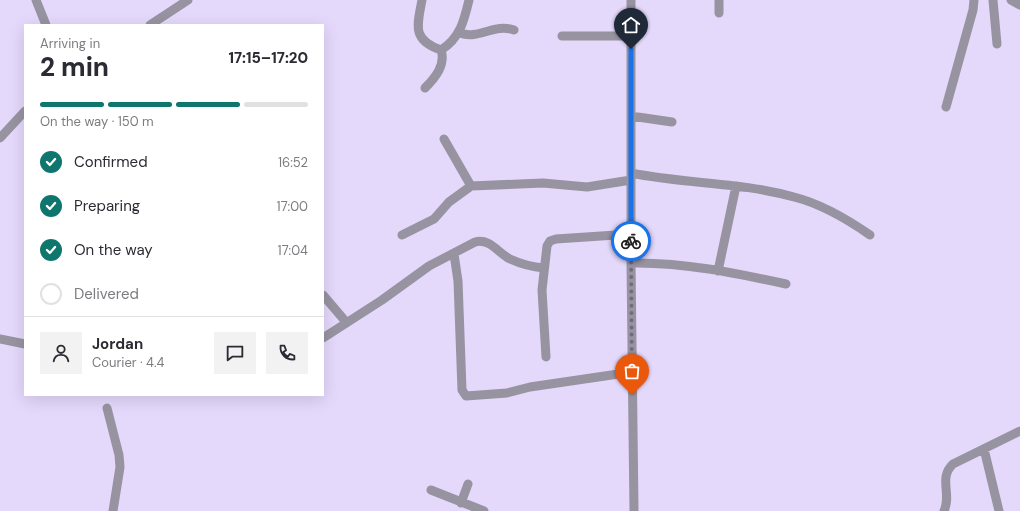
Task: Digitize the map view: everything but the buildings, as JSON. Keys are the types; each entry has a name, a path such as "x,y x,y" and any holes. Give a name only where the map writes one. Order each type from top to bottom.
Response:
{"street":[{"path":"36,0 46,24"},
{"path":"152,24 188,0"},
{"path":"422,0 417,23 418,32 423,40 441,50"},
{"path":"441,50 449,46 460,33 468,0"},
{"path":"631,0 631,263 634,511"},
{"path":"719,0 719,12"},
{"path":"946,107 973,10 974,0"},
{"path":"993,0 997,44"},
{"path":"1011,0 1020,5"},
{"path":"460,33 472,35 483,34 500,28 514,30"},
{"path":"562,36 631,36"},
{"path":"425,88 438,73 441,64 441,50"},
{"path":"0,138 24,112"},
{"path":"631,116 672,122"},
{"path":"444,139 471,186"},
{"path":"402,235 434,219 450,202 471,186 543,183 587,187 631,176 736,186 795,197 842,216 870,235"},
{"path":"718,271 736,186"},
{"path":"546,357 542,290 547,246 550,241 556,239 631,234"},
{"path":"324,337 382,300 428,266 480,241 493,246 508,258 524,264 544,268"},
{"path":"454,254 459,295 462,390 466,396 507,393 530,387 632,372"},
{"path":"631,263 658,263 718,271 786,284"},
{"path":"324,296 346,322"},
{"path":"0,339 24,344"},
{"path":"107,408 119,454 120,467 113,511"},
{"path":"944,511 946,505 945,474 947,470 953,464 1020,431"},
{"path":"984,449 999,511"},
{"path":"461,503 468,484"},
{"path":"431,490 484,511"}],"way so far":[{"path":"631,241 632,395"}],"route":[{"path":"631,49 631,241"}]}
